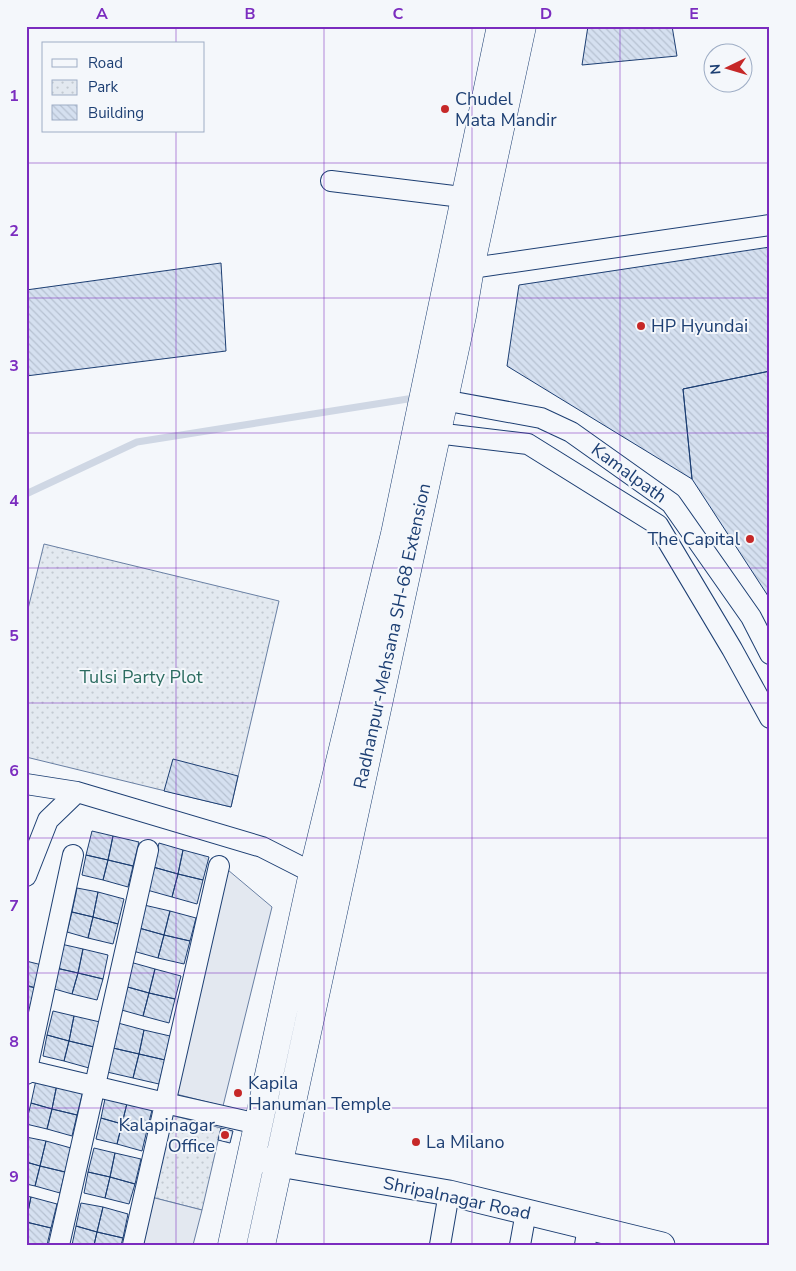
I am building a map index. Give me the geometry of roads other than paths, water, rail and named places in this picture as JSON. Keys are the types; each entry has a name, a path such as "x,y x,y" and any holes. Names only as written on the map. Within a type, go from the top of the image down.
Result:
{"highway":[{"path":"475,199 501,26"},
{"name":"Radhanpur-Mehsana SH-68 Extension","path":"261,1245 338,886 419,467 436,434 443,400 451,316 475,199 522,26"},
{"path":"232,1245 313,873 393,543 419,467 451,316"}],"street":[{"path":"331,181 475,199"},
{"path":"460,270 770,225"},
{"name":"Kamalpath","path":"443,400 541,418 571,432 671,503 751,617 770,654"},
{"path":"436,434 528,444 658,525 732,649 770,718"},
{"path":"26,784 77,792 262,847 338,886"},
{"path":"26,876 48,820 77,792"},
{"path":"59,1245 148,850"},
{"path":"73,855 26,1071 258,1124"},
{"path":"133,1245 219,866"},
{"name":"Shripalnagar Road","path":"251,1156 279,1164 449,1193 526,1212 586,1236 662,1245"},
{"path":"440,1245 449,1193"},
{"path":"520,1245 526,1212"}],"waterway":[{"path":"26,494 137,442 414,398"}],"place":[{"name":"Chudel Mata Mandir","path":"445,109"},
{"name":"HP Hyundai","path":"641,326"},
{"name":"The Capital","path":"750,539"},
{"name":"Kapila Hanuman Temple","path":"238,1093"},
{"name":"Kalapinagar Office","path":"225,1135"},
{"name":"La Milano","path":"416,1142"}],"park label":[{"name":"Tulsi Party Plot","path":"141,677"}]}
